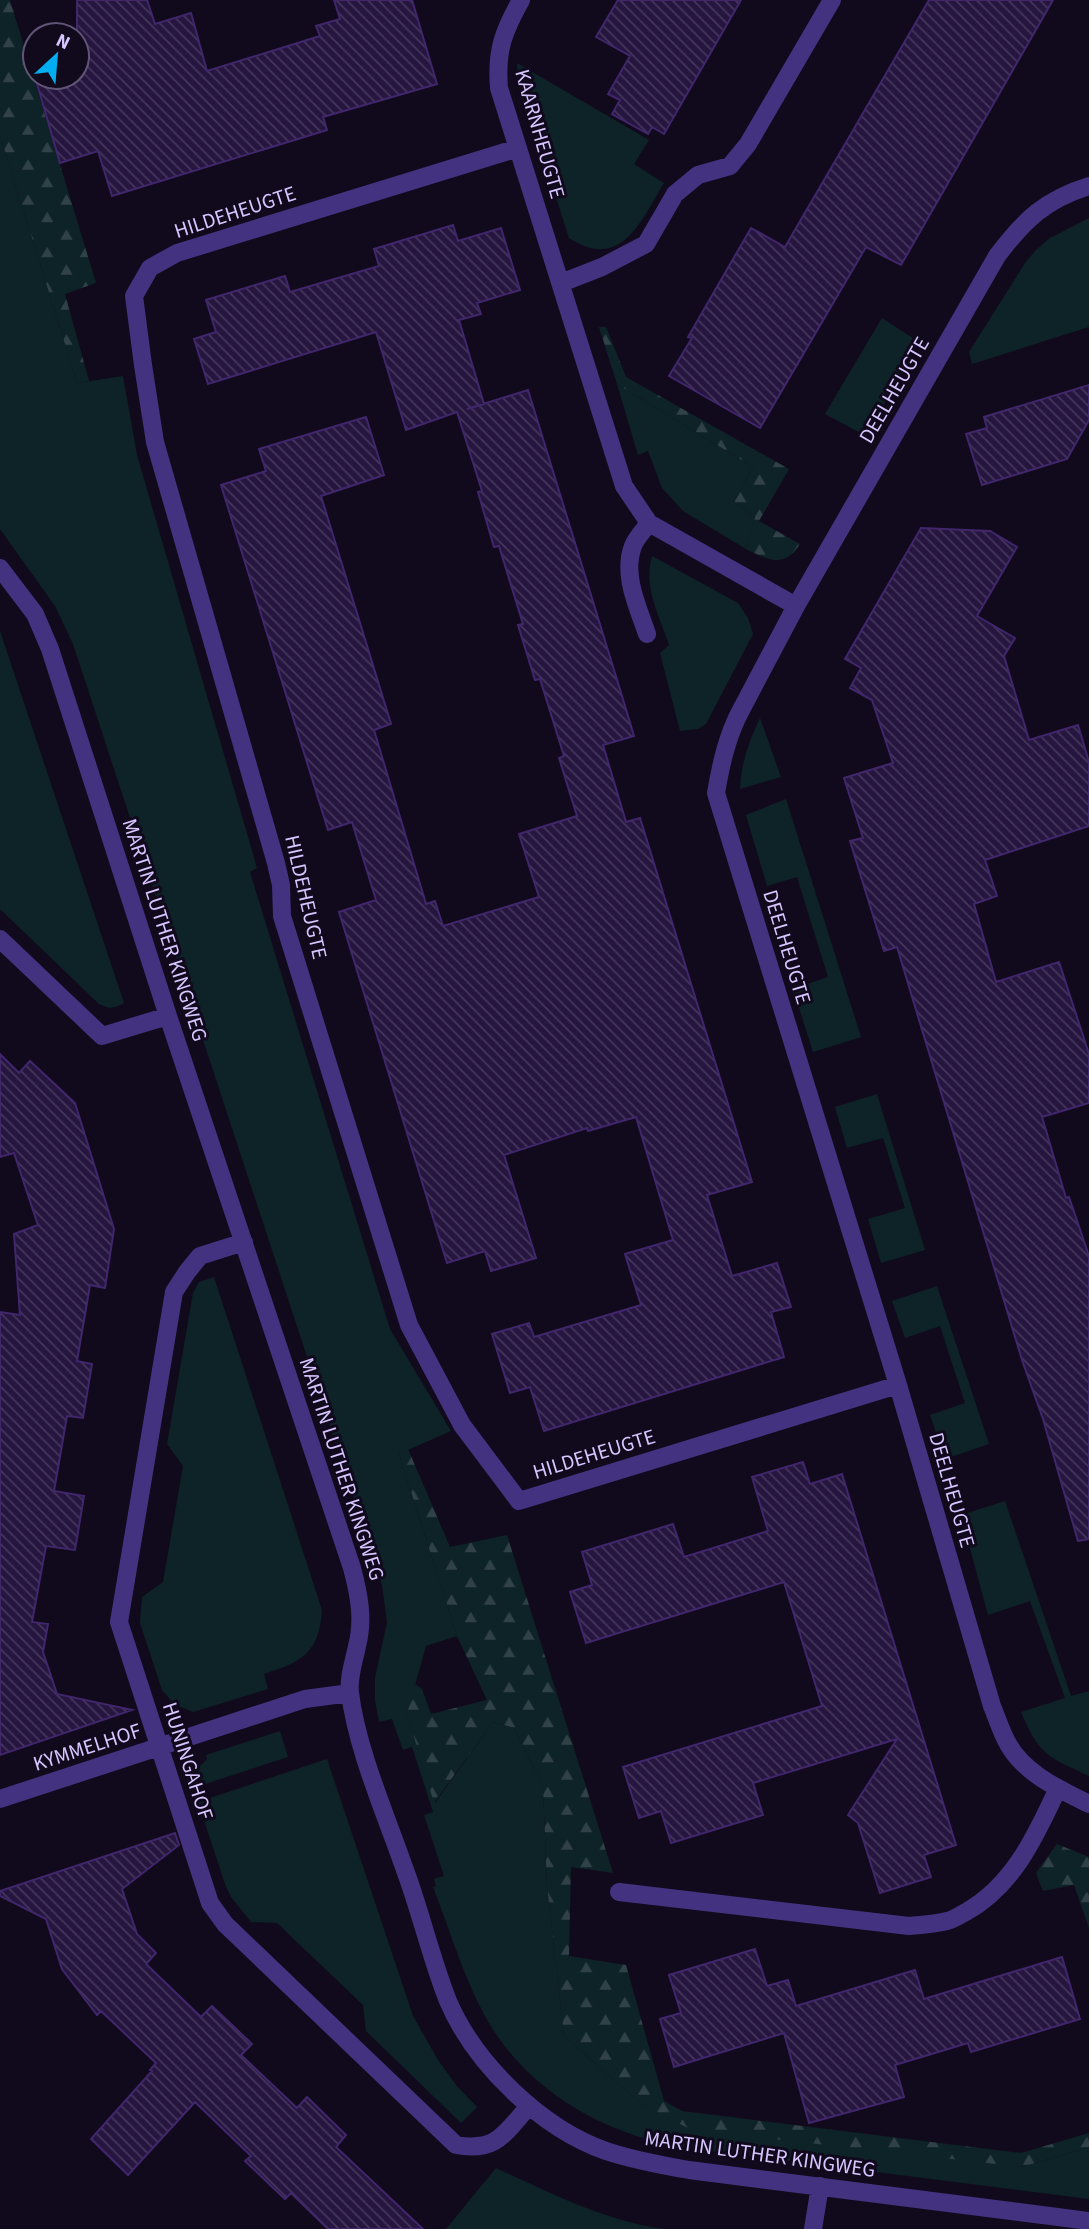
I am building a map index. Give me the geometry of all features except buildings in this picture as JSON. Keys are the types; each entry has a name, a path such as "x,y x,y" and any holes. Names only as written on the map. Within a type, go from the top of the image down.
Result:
{"street":[{"name":"KAARNHEUGTE","path":"521,0 502,38 498,56 499,88 624,486 649,523 796,606"},
{"path":"561,283 602,267 646,244 675,194 698,175 730,166 748,144 832,0"},
{"name":"HILDEHEUGTE","path":"518,148 177,253 150,268 134,296 155,442 276,863 281,885 282,916 409,1325 461,1425 519,1501 898,1385"},
{"name":"DEELHEUGTE","path":"1089,186 1069,192 1039,209 1017,229 997,256 796,606 732,726 716,793 898,1385 992,1706 1007,1743 1025,1766 1089,1804"},
{"path":"647,634 632,592 629,565 633,545 649,523"},
{"name":"MARTIN LUTHER KINGWEG","path":"0,568 35,614 50,649 359,1597 361,1626 349,1681 350,1693 368,1762 449,2002 471,2043 529,2106 558,2127 604,2150 644,2162 1089,2221"},
{"path":"0,939 102,1036 168,1016"},
{"name":"HUNINGAHOF","path":"244,1242 200,1256 174,1292 118,1622 210,1903 225,1923 456,2145 476,2149 492,2145 529,2106"},
{"name":"KYMMELHOF","path":"0,1799 305,1699 350,1693"},
{"path":"620,1892 909,1926 949,1921 974,1907 1013,1871 1033,1842 1058,1788"},
{"path":"813,2226 820,2186"}],"green space":[{"path":"0,0 10,0 21,36 21,91 38,91 96,283 65,294 89,381 77,383 0,135"},
{"path":"517,63 649,140 634,164 664,183 638,226 616,246 603,249 587,247 569,238 518,79"},
{"path":"0,135 77,383 123,376 137,455 257,868 250,872 390,1329 451,1431 399,1454 457,1636 426,1646 407,1714 435,1803 493,1722 514,1728 543,1787 547,1886 564,2036 644,2106 1022,2167 1089,2147 1089,2199 688,2148 627,2133 571,2106 522,2067 502,2043 477,2001 433,1887 436,1886 434,1879 444,1876 424,1815 433,1812 412,1747 403,1750 392,1719 379,1722 375,1678 387,1622 382,1585 73,644 55,606 0,529"},
{"path":"1089,218 1089,327 972,364 969,352 1025,263 1050,238"},
{"path":"882,318 919,342 866,436 825,414"},
{"path":"599,327 606,327 626,377 789,469 759,521 800,544 794,552 788,557 775,560 746,549 755,517 734,502 753,467 617,384"},
{"path":"617,384 753,467 734,502 755,517 746,549 683,511 662,488 648,451 638,455"},
{"path":"652,556 738,603 748,618 753,634 706,724 698,729 680,731 660,653 669,645 651,590 649,579"},
{"path":"0,631 124,1003 117,1006 99,1004 0,909"},
{"path":"760,718 781,777 740,789 746,752"},
{"path":"786,799 861,1037 813,1052 793,989 828,977 797,877 767,886 746,815"},
{"path":"877,1094 925,1250 881,1263 868,1219 905,1208 883,1138 847,1148 835,1107"},
{"path":"214,1277 322,1610 317,1637 312,1646 298,1660 264,1674 268,1689 193,1712 174,1704 162,1690 140,1623 142,1597 163,1582 183,1466 167,1444 193,1293 199,1282"},
{"path":"937,1286 989,1444 945,1459 930,1415 965,1403 940,1326 905,1338 892,1301"},
{"path":"408,1449 450,1547 507,1535 613,1873 571,1867 569,1956 626,1965 664,2101 682,2111 1021,2153 1089,2133 1089,2147 1022,2167 692,2130 644,2106 564,2036 547,1886 543,1787 514,1728 493,1722 434,1803 407,1714 415,1684 422,1689 431,1714 487,1700 457,1636 399,1454"},
{"path":"1005,1501 1071,1696 1089,1691 1089,1776 1046,1753 1034,1738 1021,1712 1065,1698 1030,1601 988,1615 961,1515"},
{"path":"280,1731 288,1757 193,1788 194,1772 207,1759 206,1755"},
{"path":"327,1759 413,2016 438,2060 477,2107 461,2123 366,2031 363,2005 277,1923 251,1922 231,1897 225,1884 198,1802"},
{"path":"1057,1844 1089,1857 1089,1928 1074,1885 1043,1891 1036,1873"},
{"path":"496,2168 599,2213 665,2229 446,2229"}]}
